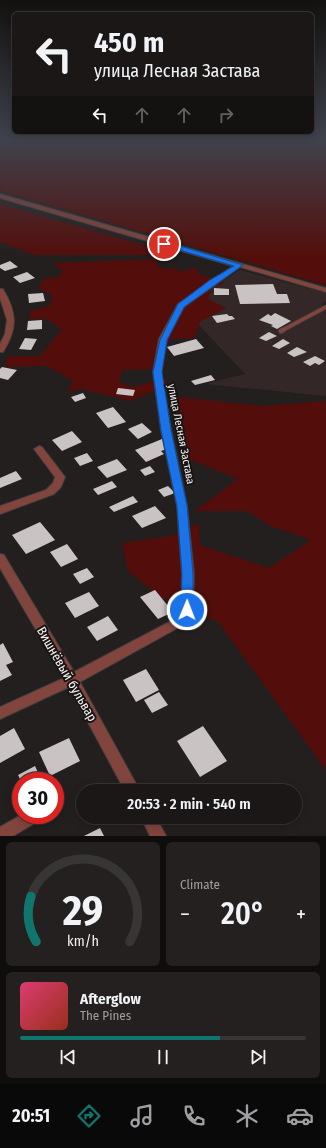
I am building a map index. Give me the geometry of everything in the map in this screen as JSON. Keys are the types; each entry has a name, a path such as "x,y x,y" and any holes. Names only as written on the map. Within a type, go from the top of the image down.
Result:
{"street":[{"path":"0,196 326,290"},
{"name":"улица Лесная Застава","path":"0,713 72,680 179,622 187,610 188,574 182,506 166,430 157,372 164,340 181,306 206,286 239,265"},
{"path":"0,291 12,320 10,331 0,350"},
{"path":"0,510 50,492 57,485 60,477 39,449"},
{"name":"Вишнёвый бульвар","path":"0,558 72,680 129,784"},
{"path":"0,835 19,824"},
{"path":"152,824 158,836"}],"lane":[{"path":"281,331 326,307"}],"shaded area":[{"path":"0,179 326,179 326,285 0,191"},
{"path":"0,204 157,249 161,255 34,255 0,242"},
{"path":"156,259 159,268 177,269 181,272 196,267 199,274 226,283 213,287 208,299 226,308 200,322 195,338 172,339 164,346 165,369 122,370 119,382 132,387 164,379 169,385 130,401 81,389 68,392 73,381 47,366 5,367 8,356 40,356 62,329 47,319 29,319 30,311 50,306 52,294 39,289 43,279 60,277 62,270 52,263"},
{"path":"240,270 326,293 326,301 322,304 326,307 326,396 205,384 245,374 185,310 202,294"},
{"path":"170,396 261,406 326,401 326,770 218,622 159,596 128,571 122,543 172,536 199,523 200,545 269,568 311,540 270,526 247,511 194,511 238,479 191,460 176,435"}],"building":[{"path":"10,261 18,267 5,271 0,268 0,265"},
{"path":"27,272 35,278 20,283 13,277"},
{"path":"273,284 277,294 287,294 290,303 240,304 235,285"},
{"path":"214,288 229,289 229,295 214,295"},
{"path":"43,293 45,301 29,303 28,294"},
{"path":"275,313 291,321 277,329 271,326 273,325 259,320 268,314 271,316"},
{"path":"227,314 235,319 217,323 212,316"},
{"path":"42,320 42,329 27,330 28,321"},
{"path":"269,332 277,336 266,341 259,338"},
{"path":"25,338 37,339 31,350 19,349"},
{"path":"196,339 204,348 174,356 167,347"},
{"path":"283,339 290,343 279,349 272,346"},
{"path":"297,347 307,352 294,357 287,353"},
{"path":"315,356 325,361 319,365 315,363 310,366 303,362"},
{"path":"2,367 17,370 8,380 0,378 0,369"},
{"path":"211,375 215,380 195,385 191,381"},
{"path":"118,388 135,390 133,396 116,394"},
{"path":"83,393 86,398 75,402 71,397"},
{"path":"113,407 126,422 108,428 96,413"},
{"path":"142,423 152,432 138,439 128,429"},
{"path":"72,431 82,442 62,451 52,440"},
{"path":"162,439 169,445 167,449 161,451 164,454 146,462 135,450"},
{"path":"87,453 93,461 80,466 74,458"},
{"path":"117,459 127,470 107,478 97,467"},
{"path":"150,466 155,472 145,476 140,470"},
{"path":"16,471 22,479 0,488 0,478"},
{"path":"112,481 117,487 98,495 93,489"},
{"path":"168,486 175,493 164,497 158,490"},
{"path":"133,496 138,502 114,512 109,507"},
{"path":"155,506 166,518 142,528 132,516"},
{"path":"40,522 55,540 26,554 12,535"},
{"path":"67,544 78,559 61,567 50,552"},
{"path":"87,568 94,577 80,584 73,574"},
{"path":"155,590 173,612 158,619 140,597"},
{"path":"89,592 99,606 75,618 65,603"},
{"path":"108,616 118,630 97,641 87,627"},
{"path":"3,643 13,662 6,665 12,675 0,681 0,645"},
{"path":"146,669 159,690 136,702 123,680"},
{"path":"159,692 168,705 152,713 144,700"},
{"path":"203,726 227,761 200,777 177,741"},
{"path":"14,728 25,749 0,763 0,736"},
{"path":"69,738 80,761 58,772 48,772 39,752"},
{"path":"35,766 38,772 24,772"},
{"path":"100,828 104,836 84,836"}],"route":[{"path":"164,244 239,265 200,290 181,306 164,340 157,372 166,430 182,506 188,574 187,610"}]}
